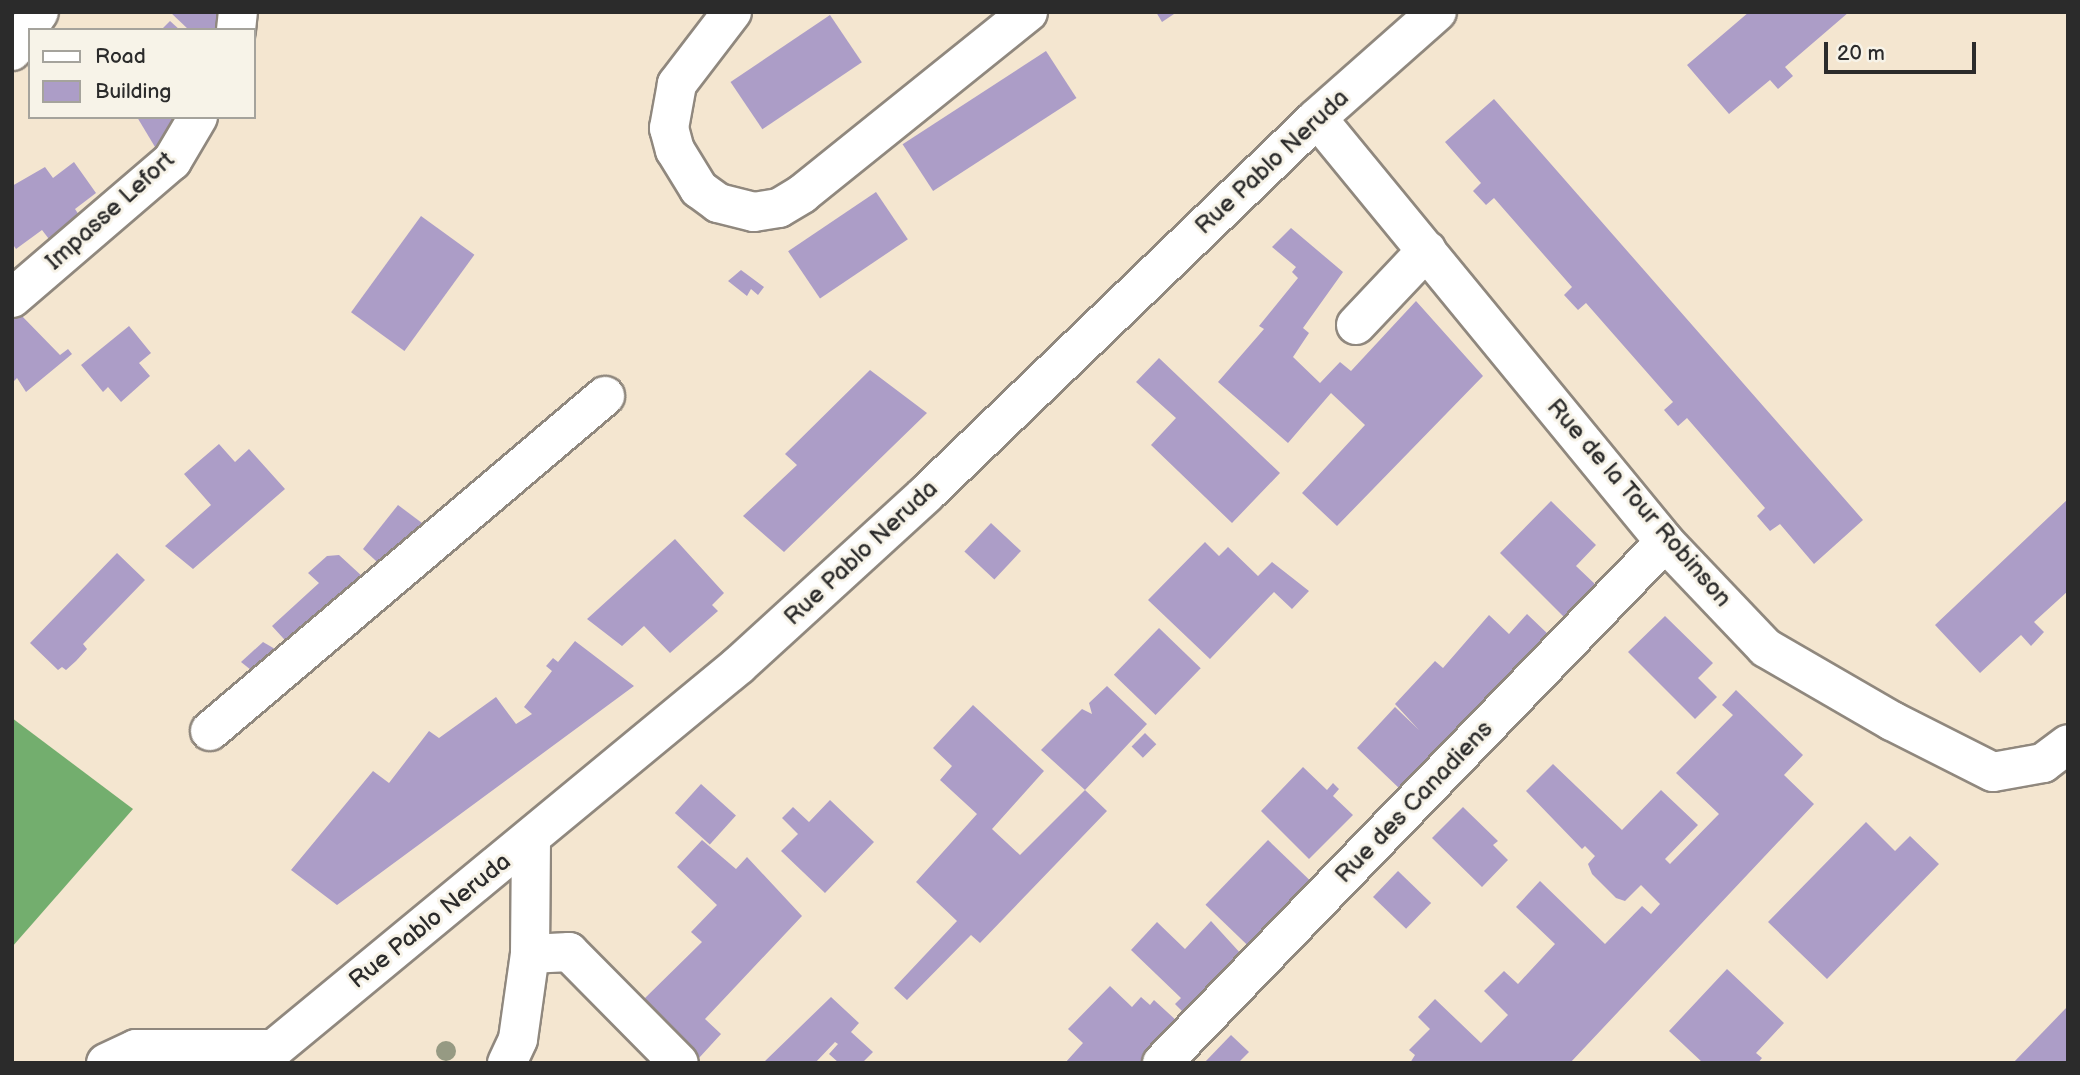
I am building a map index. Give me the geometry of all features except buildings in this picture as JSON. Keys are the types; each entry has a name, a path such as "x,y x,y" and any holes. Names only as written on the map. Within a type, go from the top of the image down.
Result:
{"street":[{"path":"12,51 39,12"},
{"path":"733,12 677,84 669,128 675,150 699,189 718,203 754,212 779,208 802,194 1028,12"},
{"name":"Rue Pablo Neruda","path":"266,1056 739,665 926,494 1317,118 1437,12"},
{"name":"Rue de la Tour Robinson","path":"1317,118 1665,542 1766,648 1892,721 1993,772 2055,754"},
{"name":"Impasse Lefort","path":"12,298 172,161 197,119"},
{"path":"1356,325 1427,250"},
{"path":"210,731 605,396"},
{"name":"Rue des Canadiens","path":"1162,1063 1665,542"},
{"path":"507,1063 519,1039 530,954 531,839"},
{"path":"530,954 569,953 679,1063"},
{"path":"106,1063 136,1049 266,1056"}],"green space":[{"path":"12,718 133,809 12,947"}]}
